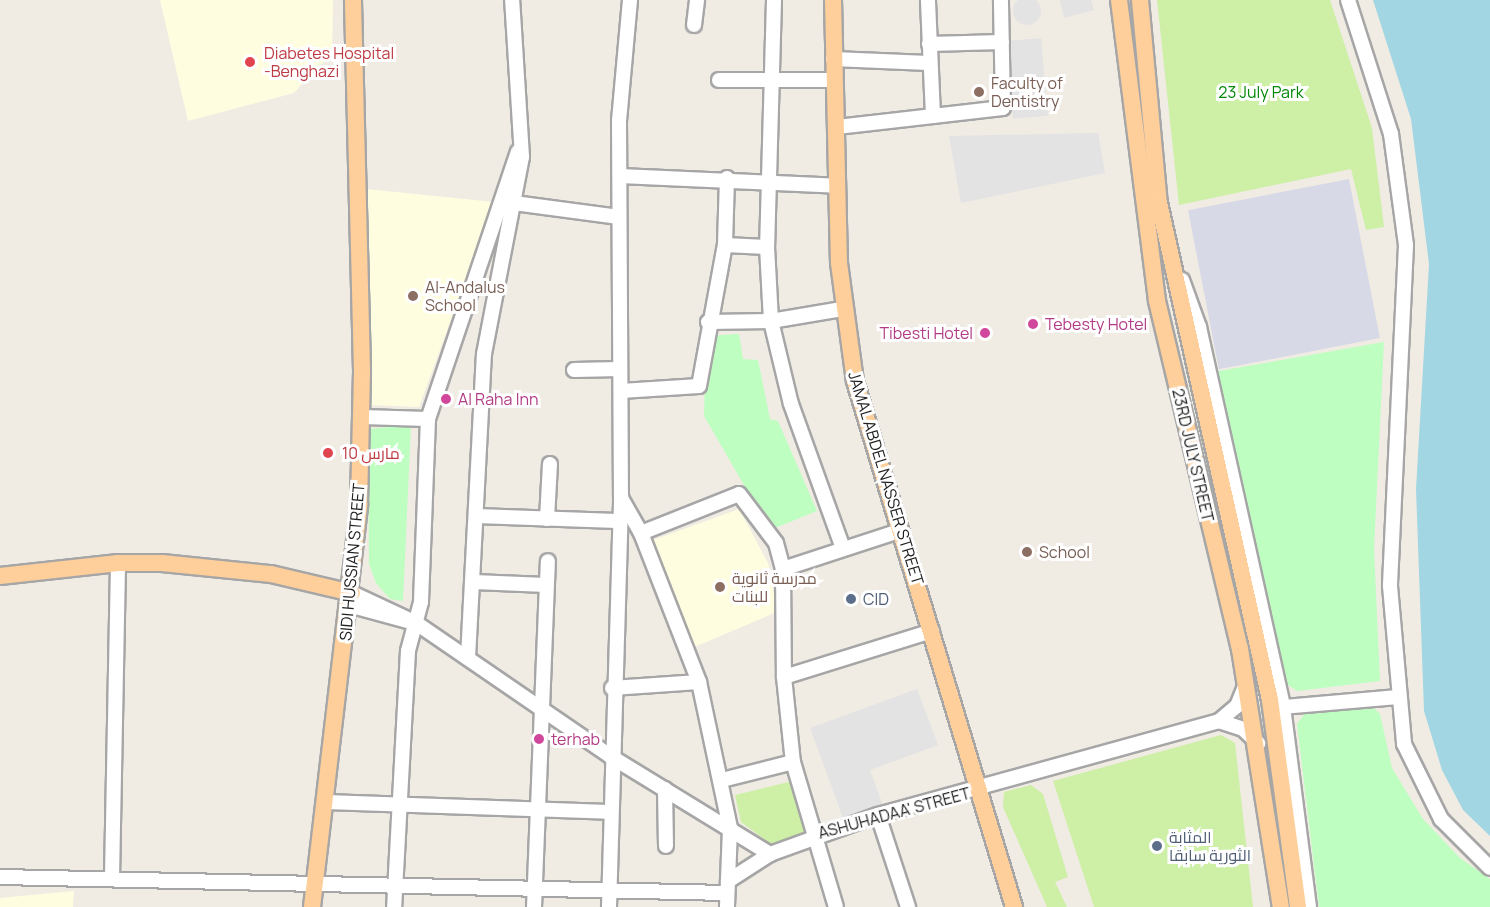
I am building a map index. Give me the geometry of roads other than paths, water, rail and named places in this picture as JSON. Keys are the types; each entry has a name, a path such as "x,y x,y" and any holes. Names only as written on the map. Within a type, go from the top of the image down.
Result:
{"main road":[{"name":"SIDI HUSSIAN STREET","path":"312,907 351,599 362,417 353,0"},
{"name":"JAMAL ABDEL NASSER STREET","path":"833,0 842,309 855,381 1014,907"},
{"name":"23RD JULY STREET","path":"1119,0 1141,206 1157,301 1247,682 1281,907"},
{"name":"23RD JULY STREET","path":"1140,0 1159,203 1169,259 1255,605 1278,751 1298,907"},
{"path":"1141,206 1159,203"},
{"path":"0,576 118,562 242,570 333,592 351,599"}],"street":[{"path":"468,658 474,582 484,354 514,202 522,138 512,0"},
{"path":"609,907 610,756 617,522 621,498 619,217 630,0"},
{"path":"694,25 697,0"},
{"path":"774,0 770,81 772,179 767,247 771,321 790,404 842,546"},
{"path":"928,0 933,116"},
{"path":"837,127 1002,110 1000,0"},
{"path":"1348,0 1391,134 1406,246 1390,586 1397,697 1404,744 1426,797 1458,841 1490,868"},
{"path":"929,44 1002,42"},
{"path":"833,59 930,63"},
{"path":"719,80 834,80"},
{"path":"394,907 408,651 416,623 428,419 522,138"},
{"path":"620,176 772,179 837,186"},
{"path":"621,391 697,388 708,322 725,245 727,178"},
{"path":"514,202 619,217"},
{"path":"725,245 767,247"},
{"path":"708,322 771,321 842,309"},
{"path":"574,370 620,369"},
{"path":"362,417 428,419"},
{"path":"547,519 550,464"},
{"path":"640,533 739,494 776,543 783,569 784,678 793,762 812,835 836,907"},
{"path":"0,877 112,877 727,894 730,828 722,780 699,682 640,533 621,498"},
{"path":"476,516 617,522"},
{"path":"783,569 842,546 899,531"},
{"path":"534,907 536,813 543,707 548,561"},
{"path":"112,877 118,562"},
{"path":"474,582 546,585"},
{"path":"351,599 416,623 543,707 610,756 770,854"},
{"path":"1255,605 1283,707 1309,907"},
{"path":"784,678 932,631"},
{"path":"612,688 699,682"},
{"name":"ASHUHADAA' STREET","path":"727,894 770,854 812,835 878,815 980,791 1219,721 1237,706 1247,682"},
{"path":"1283,707 1397,697"},
{"path":"1219,721 1243,729 1258,743"},
{"path":"722,780 793,762"},
{"path":"665,789 666,846"},
{"path":"327,802 536,813 609,812"},
{"path":"878,815 908,907"}],"water":[{"path":"1373,0 1490,0 1490,836 1463,810 1442,770 1424,711 1416,489 1429,264 1411,119"}],"place":[{"name":"Diabetes Hospital -Benghazi","path":"250,62"},
{"name":"Faculty of Dentistry","path":"979,92"},
{"name":"Al-Andalus School","path":"413,296"},
{"name":"Tebesty Hotel","path":"1033,324"},
{"name":"Tibesti Hotel","path":"985,333"},
{"name":"Al Raha Inn","path":"446,399"},
{"name":"10 مارس","path":"328,453"},
{"name":"School","path":"1027,552"},
{"name":"مدرسة ثانوية للبنات","path":"720,587"},
{"name":"CID","path":"851,599"},
{"name":"terhab","path":"539,739"},
{"name":"المثابة الثورية سابقا","path":"1157,846"}],"park label":[{"name":"23 July Park","path":"1261,92"}]}
